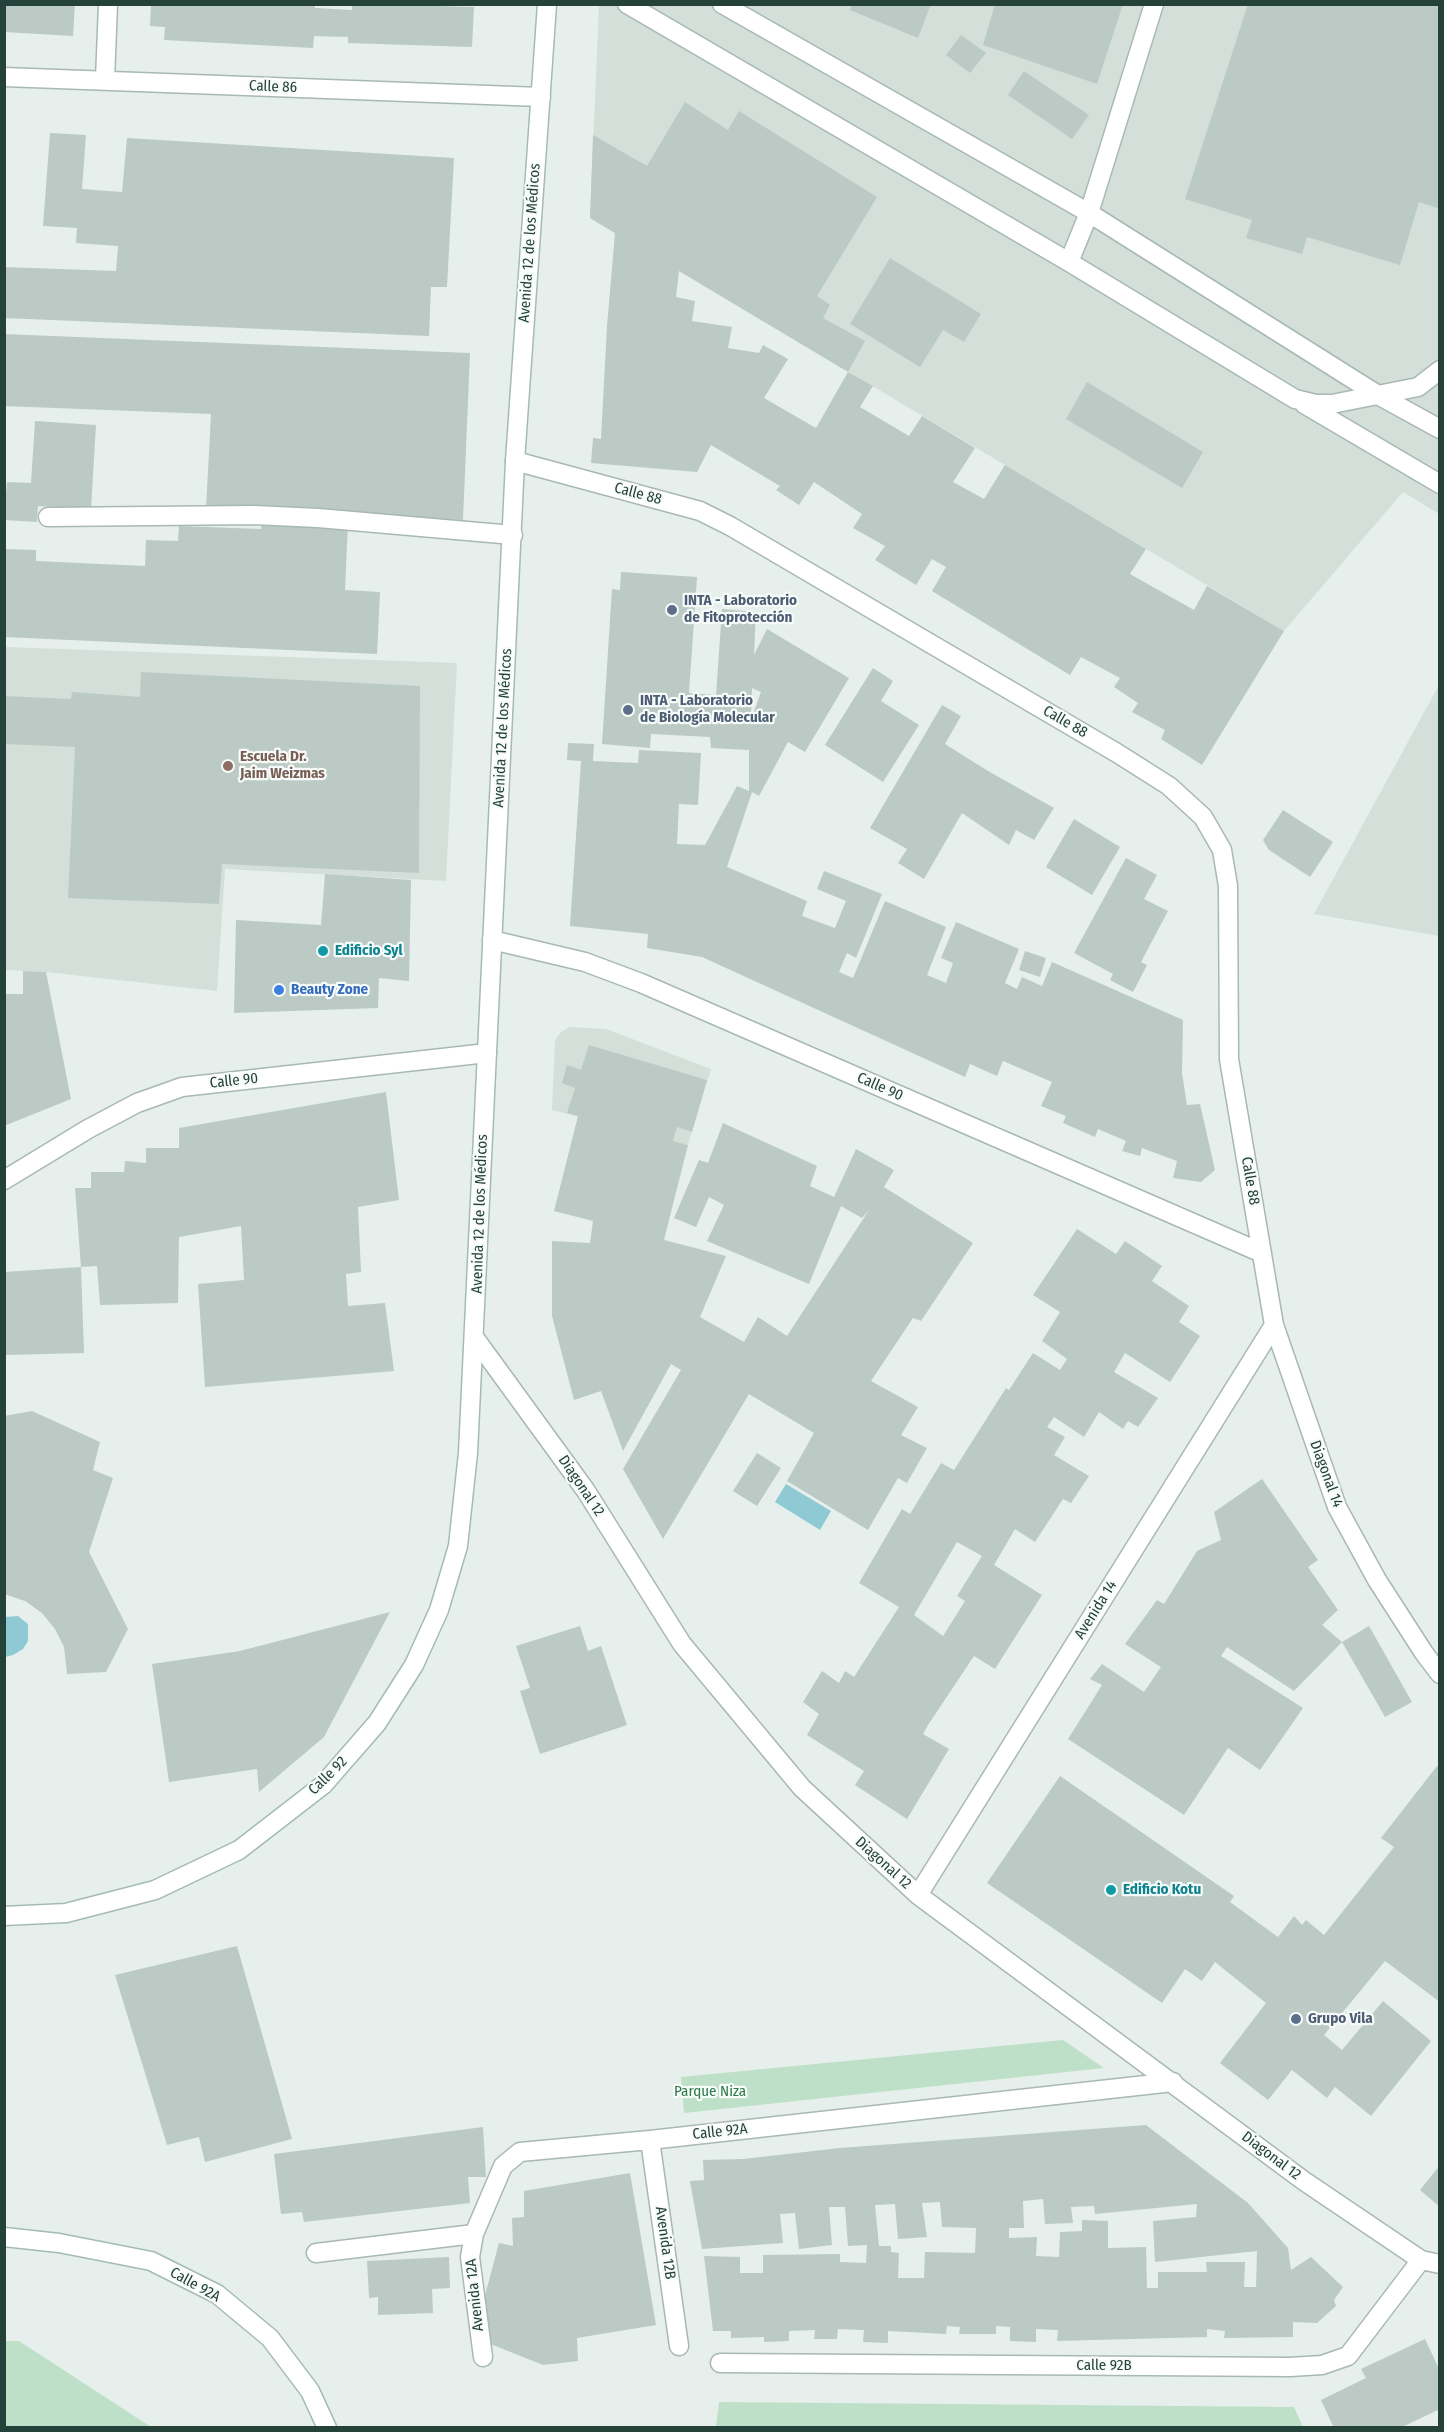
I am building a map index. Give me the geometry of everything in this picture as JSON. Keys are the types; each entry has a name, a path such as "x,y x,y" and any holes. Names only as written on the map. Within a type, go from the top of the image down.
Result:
{"street":[{"path":"105,80 108,4"},
{"name":"Avenida 12 de los Médicos","path":"468,1452 515,461 547,4"},
{"path":"627,4 1069,262 1440,484"},
{"path":"722,4 1089,213 1378,395 1440,429"},
{"path":"1069,262 1089,213 1154,4"},
{"name":"Calle 86","path":"4,77 541,97"},
{"path":"1295,399 1316,405 1378,395 1418,387 1440,370"},
{"name":"Calle 88","path":"515,461 700,511 730,526 1117,753 1169,786 1203,817 1222,849 1228,886 1229,1059 1262,1253"},
{"path":"48,517 254,515 308,517 513,535"},
{"name":"Calle 90","path":"492,940 585,962 641,983 1262,1253"},
{"name":"Calle 90","path":"4,1180 88,1129 137,1103 182,1087 487,1053"},
{"name":"Diagonal 14","path":"1262,1253 1274,1325 1337,1507 1377,1581 1440,1674"},
{"name":"Avenida 14","path":"918,1895 1274,1325"},
{"name":"Diagonal 12","path":"474,1337 586,1491 682,1644 802,1788 918,1895 1304,2181 1421,2260"},
{"name":"Calle 92","path":"4,1916 66,1913 155,1890 239,1850 323,1785 377,1724 414,1665 439,1610 459,1546 468,1452"},
{"name":"Calle 92A","path":"474,2234 503,2166 520,2152 650,2140 1173,2082"},
{"name":"Avenida 12B","path":"650,2140 679,2346"},
{"path":"316,2253 474,2234"},
{"name":"Avenida 12A","path":"474,2234 470,2257 483,2357"},
{"name":"Calle 92A","path":"4,2237 59,2243 151,2261 218,2294 270,2338 310,2391 327,2427"},
{"path":"1421,2260 1440,2264"},
{"name":"Calle 92B","path":"720,2363 1278,2367 1322,2364 1348,2356 1421,2260"}],"shaded area":[{"path":"599,5 1439,5 1439,514 1403,492 1284,631 590,218"},
{"name":"Escuela Dr. Jaim Weizmas","path":"5,647 457,663 446,881 225,869 217,991 46,972 5,970"},
{"path":"1439,685 1439,936 1314,914"},
{"path":"570,1027 606,1029 711,1069 688,1145 552,1110 555,1040 561,1032"}],"green space":[{"name":"Parque Niza","path":"1063,2040 1104,2068 684,2113 681,2077"},
{"path":"5,2341 19,2341 151,2427 5,2427"},
{"path":"719,2402 1294,2407 1303,2427 716,2427"}],"water":[{"path":"786,1484 831,1511 820,1530 775,1502"},
{"path":"18,1616 28,1624 28,1641 23,1649 5,1657 5,1617"}],"building":[{"path":"4,4 75,4 73,36 4,32"},
{"path":"352,4 474,7 472,47 348,43 348,37 314,36 313,48 164,40 165,27 150,26 151,5 315,5 315,8 352,10"},
{"path":"852,4 931,4 918,38 850,10"},
{"path":"995,4 1123,4 1097,84 983,45"},
{"path":"1248,4 1440,4 1440,209 1419,202 1400,265 1307,237 1302,254 1246,238 1252,220 1185,199"},
{"path":"961,35 986,53 970,73 946,55"},
{"path":"1024,71 1089,115 1072,139 1008,95"},
{"path":"685,102 728,130 739,111 877,197 817,296 830,305 823,318 865,341 848,372 873,386 860,407 909,436 922,416 975,448 953,482 984,499 1005,465 1146,549 1130,574 1194,610 1207,586 1284,631 1202,765 1161,739 1165,730 1132,712 1138,703 1114,687 1120,678 1081,657 1070,675 932,591 946,567 932,559 916,585 875,560 885,546 853,528 862,514 814,482 799,505 776,490 780,486 711,445 697,472 591,463 593,438 601,439 615,233 590,218 593,135 647,166","holes":["679,271 848,372 816,428 764,398 788,359 763,345 759,353 728,348 732,327 692,321 695,301 676,297"]},
{"path":"50,133 86,135 82,189 122,192 127,138 454,158 447,287 431,287 429,336 4,318 4,267 116,271 118,246 76,243 77,228 43,226"},
{"path":"890,258 981,314 964,342 943,330 920,367 850,324"},
{"path":"4,334 470,353 463,520 206,509 211,414 4,406"},
{"path":"1087,382 1203,452 1182,488 1066,419"},
{"path":"35,421 96,425 91,509 38,506 37,522 4,520 7,482 31,483"},
{"path":"262,519 348,523 345,590 380,592 377,654 4,637 4,549 36,550 36,561 145,566 146,540 178,541 179,526 261,529"},
{"path":"621,572 697,577 689,693 716,695 722,609 756,612 754,655 767,629 849,678 805,752 788,742 759,796 752,792 727,867 807,901 802,916 835,928 846,901 817,889 824,871 882,894 856,958 847,953 839,972 853,978 885,901 946,927 927,975 946,983 953,963 941,958 956,922 1019,949 1005,983 1017,989 1022,977 1042,986 1052,962 1183,1020 1182,1073 1187,1105 1200,1104 1215,1170 1201,1182 1173,1178 1177,1161 1142,1148 1140,1156 1122,1151 1126,1141 1098,1129 1095,1137 1063,1123 1066,1116 1041,1106 1052,1082 1003,1061 997,1076 970,1064 965,1077 702,957 647,948 648,934 570,926 581,761 567,760 568,743 594,744 593,761 638,763 639,750 701,753 698,805 679,804 677,844 705,845 737,786 749,791 749,750 711,748 710,737 651,734 650,748 602,744 612,589 620,590","holes":["752,688 761,692 751,720"]},
{"path":"873,668 893,681 881,701 919,725 883,782 825,745"},
{"name":"Escuela Dr. Jaim Weizmas","path":"141,672 420,686 419,873 222,864 219,904 68,898 75,747 4,744 4,696 71,699 72,692 140,697"},
{"path":"942,705 961,716 945,744 1054,808 1034,840 1016,830 1009,845 962,813 924,879 898,863 907,849 870,828"},
{"path":"1283,810 1333,842 1310,877 1269,850 1263,840"},
{"path":"1074,819 1120,847 1092,895 1046,867"},
{"path":"1126,858 1157,875 1144,899 1168,911 1141,962 1147,965 1133,992 1110,980 1113,974 1074,953"},
{"name":"Edificio Syl","path":"325,874 411,880 409,981 379,978 378,1008 234,1013 236,920 321,925"},
{"path":"1025,951 1046,958 1040,977 1019,970"},
{"path":"23,971 46,972 71,1099 4,1126 4,994 23,994"},
{"path":"589,1045 707,1080 692,1132 677,1127 673,1141 688,1145 664,1240 726,1256 700,1317 744,1342 758,1317 787,1336 869,1210 862,1218 841,1206 809,1284 707,1241 724,1205 709,1197 696,1227 674,1218 699,1160 708,1163 723,1123 817,1166 810,1186 834,1197 856,1149 894,1170 884,1187 973,1243 921,1321 913,1318 871,1381 918,1407 901,1435 927,1448 907,1483 898,1478 868,1530 787,1481 814,1433 749,1394 663,1539 623,1469 681,1370 671,1364 623,1451 601,1391 574,1400 552,1316 552,1241 590,1243 593,1221 554,1211 578,1116 567,1113 575,1088 562,1083 567,1065 581,1070"},
{"path":"386,1092 399,1200 358,1207 361,1272 346,1274 348,1306 385,1303 394,1371 205,1387 198,1284 244,1280 241,1226 179,1237 178,1303 100,1305 97,1266 81,1267 75,1188 91,1188 91,1172 124,1172 125,1161 146,1163 146,1148 179,1148 179,1128"},
{"path":"1077,1229 1116,1254 1125,1241 1162,1266 1152,1281 1189,1306 1179,1322 1200,1336 1170,1382 1125,1353 1114,1372 1158,1398 1138,1427 1128,1421 1123,1429 1099,1412 1084,1437 1054,1417 1047,1427 1065,1437 1054,1455 1089,1476 1071,1503 1063,1499 1035,1542 1015,1529 994,1565 1042,1595 995,1669 974,1656 928,1725 923,1734 949,1749 907,1819 855,1785 864,1771 807,1735 819,1714 803,1702 822,1671 839,1683 845,1671 854,1677 899,1607 859,1583 902,1509 910,1514 941,1463 954,1470 1006,1388 1009,1390 1033,1353 1060,1370 1067,1359 1042,1341 1060,1312 1033,1295","holes":["957,1542 982,1556 957,1596 965,1601 943,1636 914,1615"]},
{"path":"81,1267 84,1353 5,1355 4,1272"},
{"path":"32,1411 100,1442 93,1470 113,1478 89,1552 128,1629 106,1672 67,1674 64,1647 55,1629 42,1613 25,1601 4,1594 4,1416"},
{"path":"757,1453 781,1468 757,1506 733,1491"},
{"path":"1262,1479 1318,1560 1308,1567 1338,1610 1322,1625 1342,1642 1294,1691 1227,1647 1221,1656 1303,1708 1260,1770 1228,1748 1184,1815 1068,1739 1102,1685 1090,1679 1102,1664 1144,1692 1161,1667 1125,1644 1157,1600 1164,1604 1197,1551 1221,1540 1214,1512"},
{"path":"390,1612 324,1737 259,1792 257,1769 169,1782 152,1664 240,1651"},
{"path":"580,1626 588,1651 601,1646 627,1725 540,1754 520,1691 530,1688 516,1646"},
{"path":"1369,1626 1412,1702 1385,1717 1342,1642"},
{"path":"1437,1766 1440,1768 1440,2002 1385,1961 1324,2035 1342,2050 1383,2001 1431,2041 1371,2116 1335,2087 1327,2098 1292,2070 1268,2100 1220,2063 1266,2003 1215,1962 1202,1981 1185,1969 1162,2003 987,1883 1060,1776 1234,1896 1230,1902 1278,1937 1294,1916 1302,1925 1306,1920 1324,1935 1394,1847 1381,1838"},
{"path":"237,1946 292,2139 205,2162 199,2137 167,2145 115,1975"},
{"path":"1146,2125 1248,2203 1288,2248 1291,2270 1311,2257 1343,2287 1334,2300 1336,2306 1317,2323 1293,2322 1293,2337 1224,2338 1225,2331 1207,2329 1207,2337 1057,2341 1058,2330 1036,2329 1036,2342 1010,2341 1010,2327 996,2326 996,2334 959,2334 960,2327 947,2326 946,2334 888,2331 888,2343 863,2342 864,2330 838,2329 837,2339 814,2339 815,2330 789,2331 789,2341 764,2342 764,2337 731,2338 731,2331 713,2331 704,2256 740,2257 740,2273 763,2273 763,2255 840,2254 840,2262 866,2263 867,2245 848,2246 845,2207 829,2207 832,2245 799,2249 795,2213 780,2214 783,2243 702,2249 690,2181 704,2180 703,2160 743,2159 840,2148","holes":["1043,2199 1045,2224 1073,2223 1071,2207 1094,2206 1095,2214 1197,2204 1196,2217 1153,2221 1155,2262 1257,2251 1256,2287 1244,2287 1245,2262 1206,2262 1207,2272 1158,2272 1158,2288 1147,2288 1146,2247 1108,2248 1108,2221 1082,2220 1082,2231 1060,2232 1059,2257 1036,2256 1037,2237 1009,2238 1009,2228 1024,2228 1023,2201","940,2202 942,2227 976,2228 975,2253 925,2252 924,2278 898,2278 899,2253 891,2252 891,2246 879,2246 875,2205 895,2204 898,2239 927,2237 922,2203"]},
{"path":"483,2127 486,2177 468,2177 470,2203 304,2222 302,2212 281,2214 274,2154"},
{"path":"1440,2165 1440,2207 1420,2190"},
{"path":"630,2173 656,2325 577,2338 578,2361 543,2365 488,2343 484,2299 499,2243 513,2246 512,2218 524,2217 524,2191"},
{"path":"449,2257 450,2288 432,2289 433,2313 378,2315 378,2297 369,2298 367,2261"},
{"path":"1425,2339 1440,2371 1440,2409 1400,2428 1334,2428 1321,2400 1366,2378 1361,2369"}],"place":[{"name":"INTA - Laboratorio de Fitoprotección","path":"672,610"},
{"name":"INTA - Laboratorio de Biología Molecular","path":"628,710"},
{"name":"Escuela Dr. Jaim Weizmas","path":"228,766"},
{"name":"Edificio Syl","path":"323,951"},
{"name":"Beauty Zone","path":"279,990"},
{"name":"Edificio Kotu","path":"1111,1890"},
{"name":"Grupo Vila","path":"1296,2019"}]}
